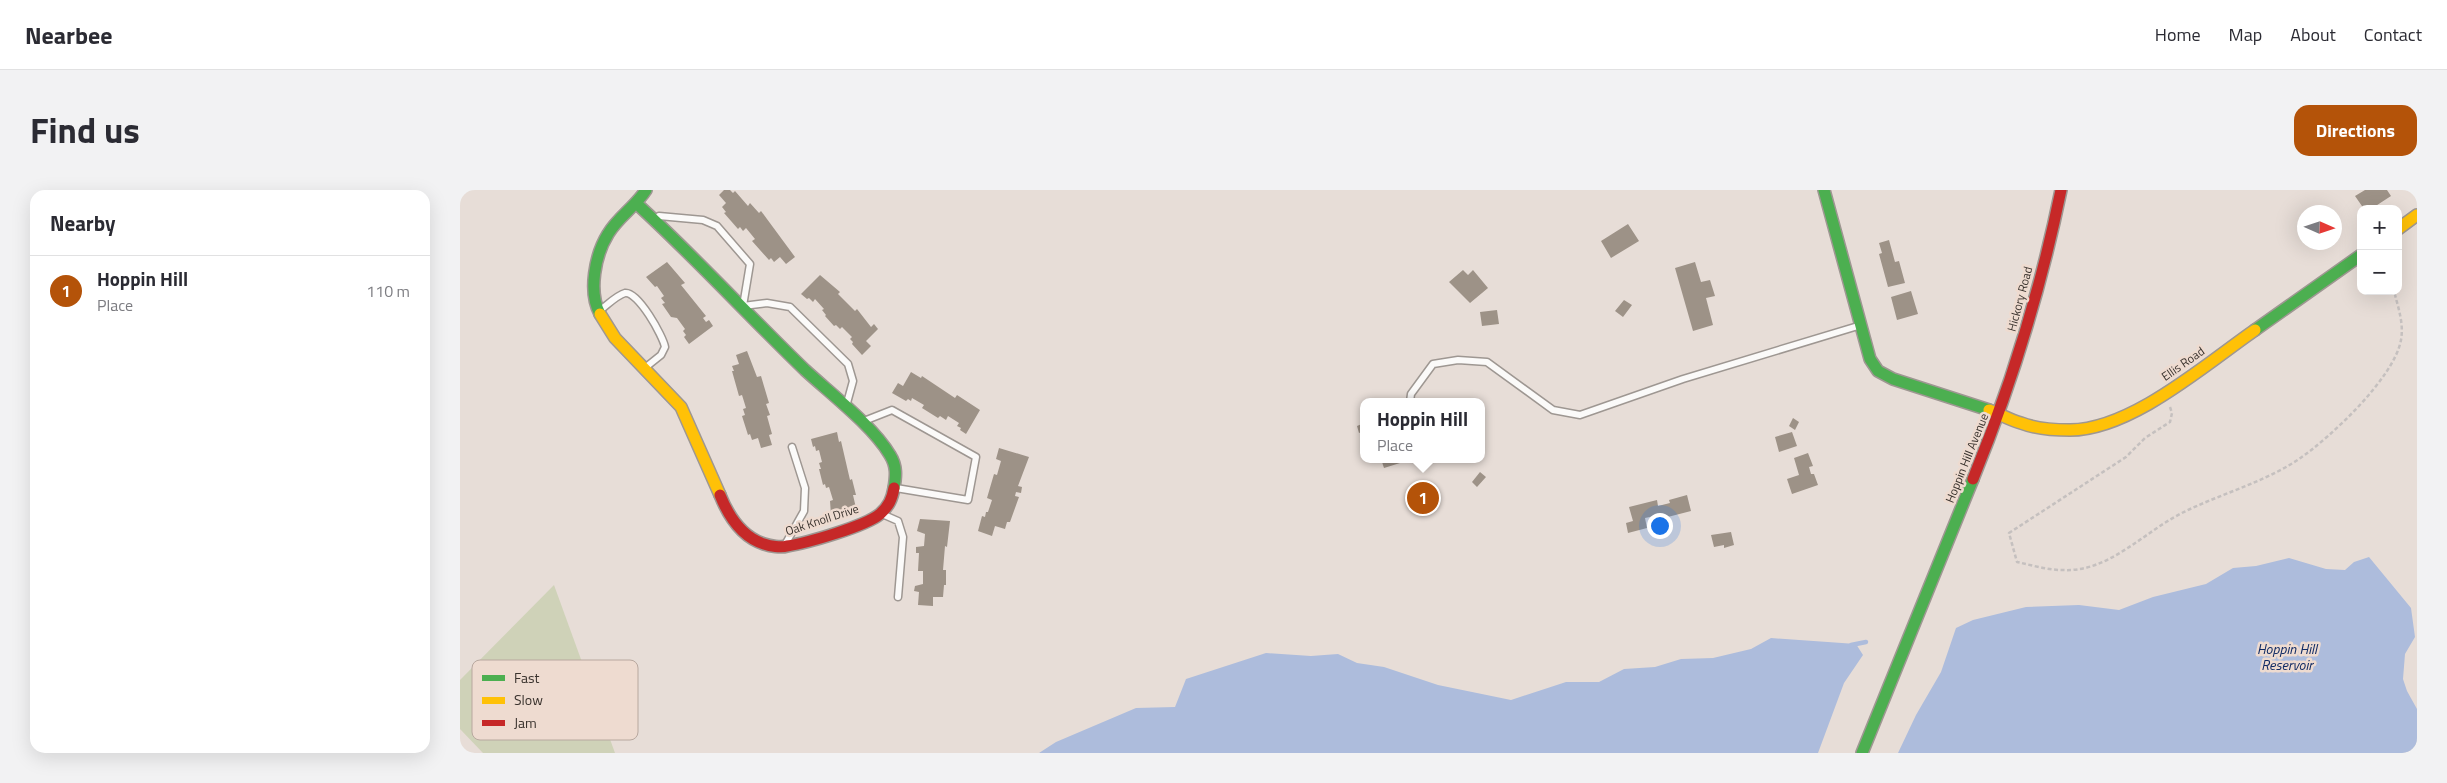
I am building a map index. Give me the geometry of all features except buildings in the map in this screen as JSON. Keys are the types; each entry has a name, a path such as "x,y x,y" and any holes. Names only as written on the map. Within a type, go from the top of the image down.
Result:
{"street":[{"name":"Oak Knoll Drive","path":"646,190 638,204 618,221 607,235 601,249 594,278 594,296 598,312 615,338 643,369 672,395 681,407 696,438 720,498 737,526 748,536 764,544 785,547 856,526 881,513 892,501 896,488"},
{"name":"Hoppin Hill Avenue","path":"1824,190 1870,359 1878,371 1884,375 2000,414 1862,753"},
{"name":"Hickory Road","path":"2000,414 2051,239 2061,190"},
{"path":"638,204 846,407 891,456 897,473 896,488"},
{"path":"2402,225 2417,215"},
{"name":"Ellis Road","path":"2000,414 2022,424 2058,429 2091,428 2125,416 2165,393 2357,258"}],"lane":[{"path":"650,215 703,220 717,226 750,264 743,306 768,303 790,307 848,364 853,381 846,407"},
{"path":"598,312 624,294 630,294 638,300 663,337 665,347 661,355 643,369"},
{"path":"1410,398 1411,394 1433,364 1458,360 1487,362 1553,410 1580,414 1683,379 1861,325"},
{"path":"860,422 892,410 976,457 968,500 896,488"},
{"path":"785,547 804,511 805,488 792,447"},
{"path":"881,513 898,521 903,537 898,597"}],"path":[{"path":"2165,393 2172,413 2170,422 2146,438 2126,457 2008,533 2017,562 2062,570 2087,567 2122,553 2175,516 2212,498 2245,487 2299,459 2374,391 2392,365 2401,338 2400,317 2395,295"}],"green space":[{"path":"554,585 581,660 480,660"},
{"path":"472,668 472,740 610,740 615,753 483,753 460,729 460,680"}],"water":[{"name":"Hoppin Hill Reservoir","path":"2369,557 2411,608 2415,637 2405,654 2403,679 2417,709 2417,753 1898,753 1916,715 1941,672 1956,628 1973,620 2026,607 2079,605 2119,610 2153,597 2206,584 2233,568 2256,566 2289,558 2326,569 2345,570 2354,562"},
{"path":"1771,638 1856,644 1863,655 1844,683 1818,753 1039,753 1056,742 1136,708 1175,707 1186,679 1266,653 1311,656 1338,654 1357,663 1384,667 1438,685 1511,700 1566,682 1599,682 1624,669 1655,667 1681,659 1713,658 1751,649"}],"waterway":[{"path":"1851,645 1866,642"}],"traffic: fast":[{"path":"600,314 596,305 594,285 597,263 603,243 612,228 646,190"},
{"path":"1824,190 1870,359 1878,371 1893,379 1989,410"},
{"path":"637,204 805,370 873,433 894,463 894,488"},
{"path":"2255,330 2357,258"},
{"path":"1862,753 1973,479"}],"traffic: slow":[{"path":"2402,226 2417,215"},
{"path":"600,314 615,338 681,407 720,495"},
{"path":"1989,410 2017,422 2038,427 2070,430 2093,427 2118,419 2167,393 2255,330"}],"traffic: jam":[{"path":"1973,479 2000,408 2024,336 2061,190"},
{"path":"720,495 727,510 743,531 756,541 782,547 836,533 873,519 888,505 894,488"}],"place":[{"name":"Hoppin Hill","path":"1423,498"}]}
